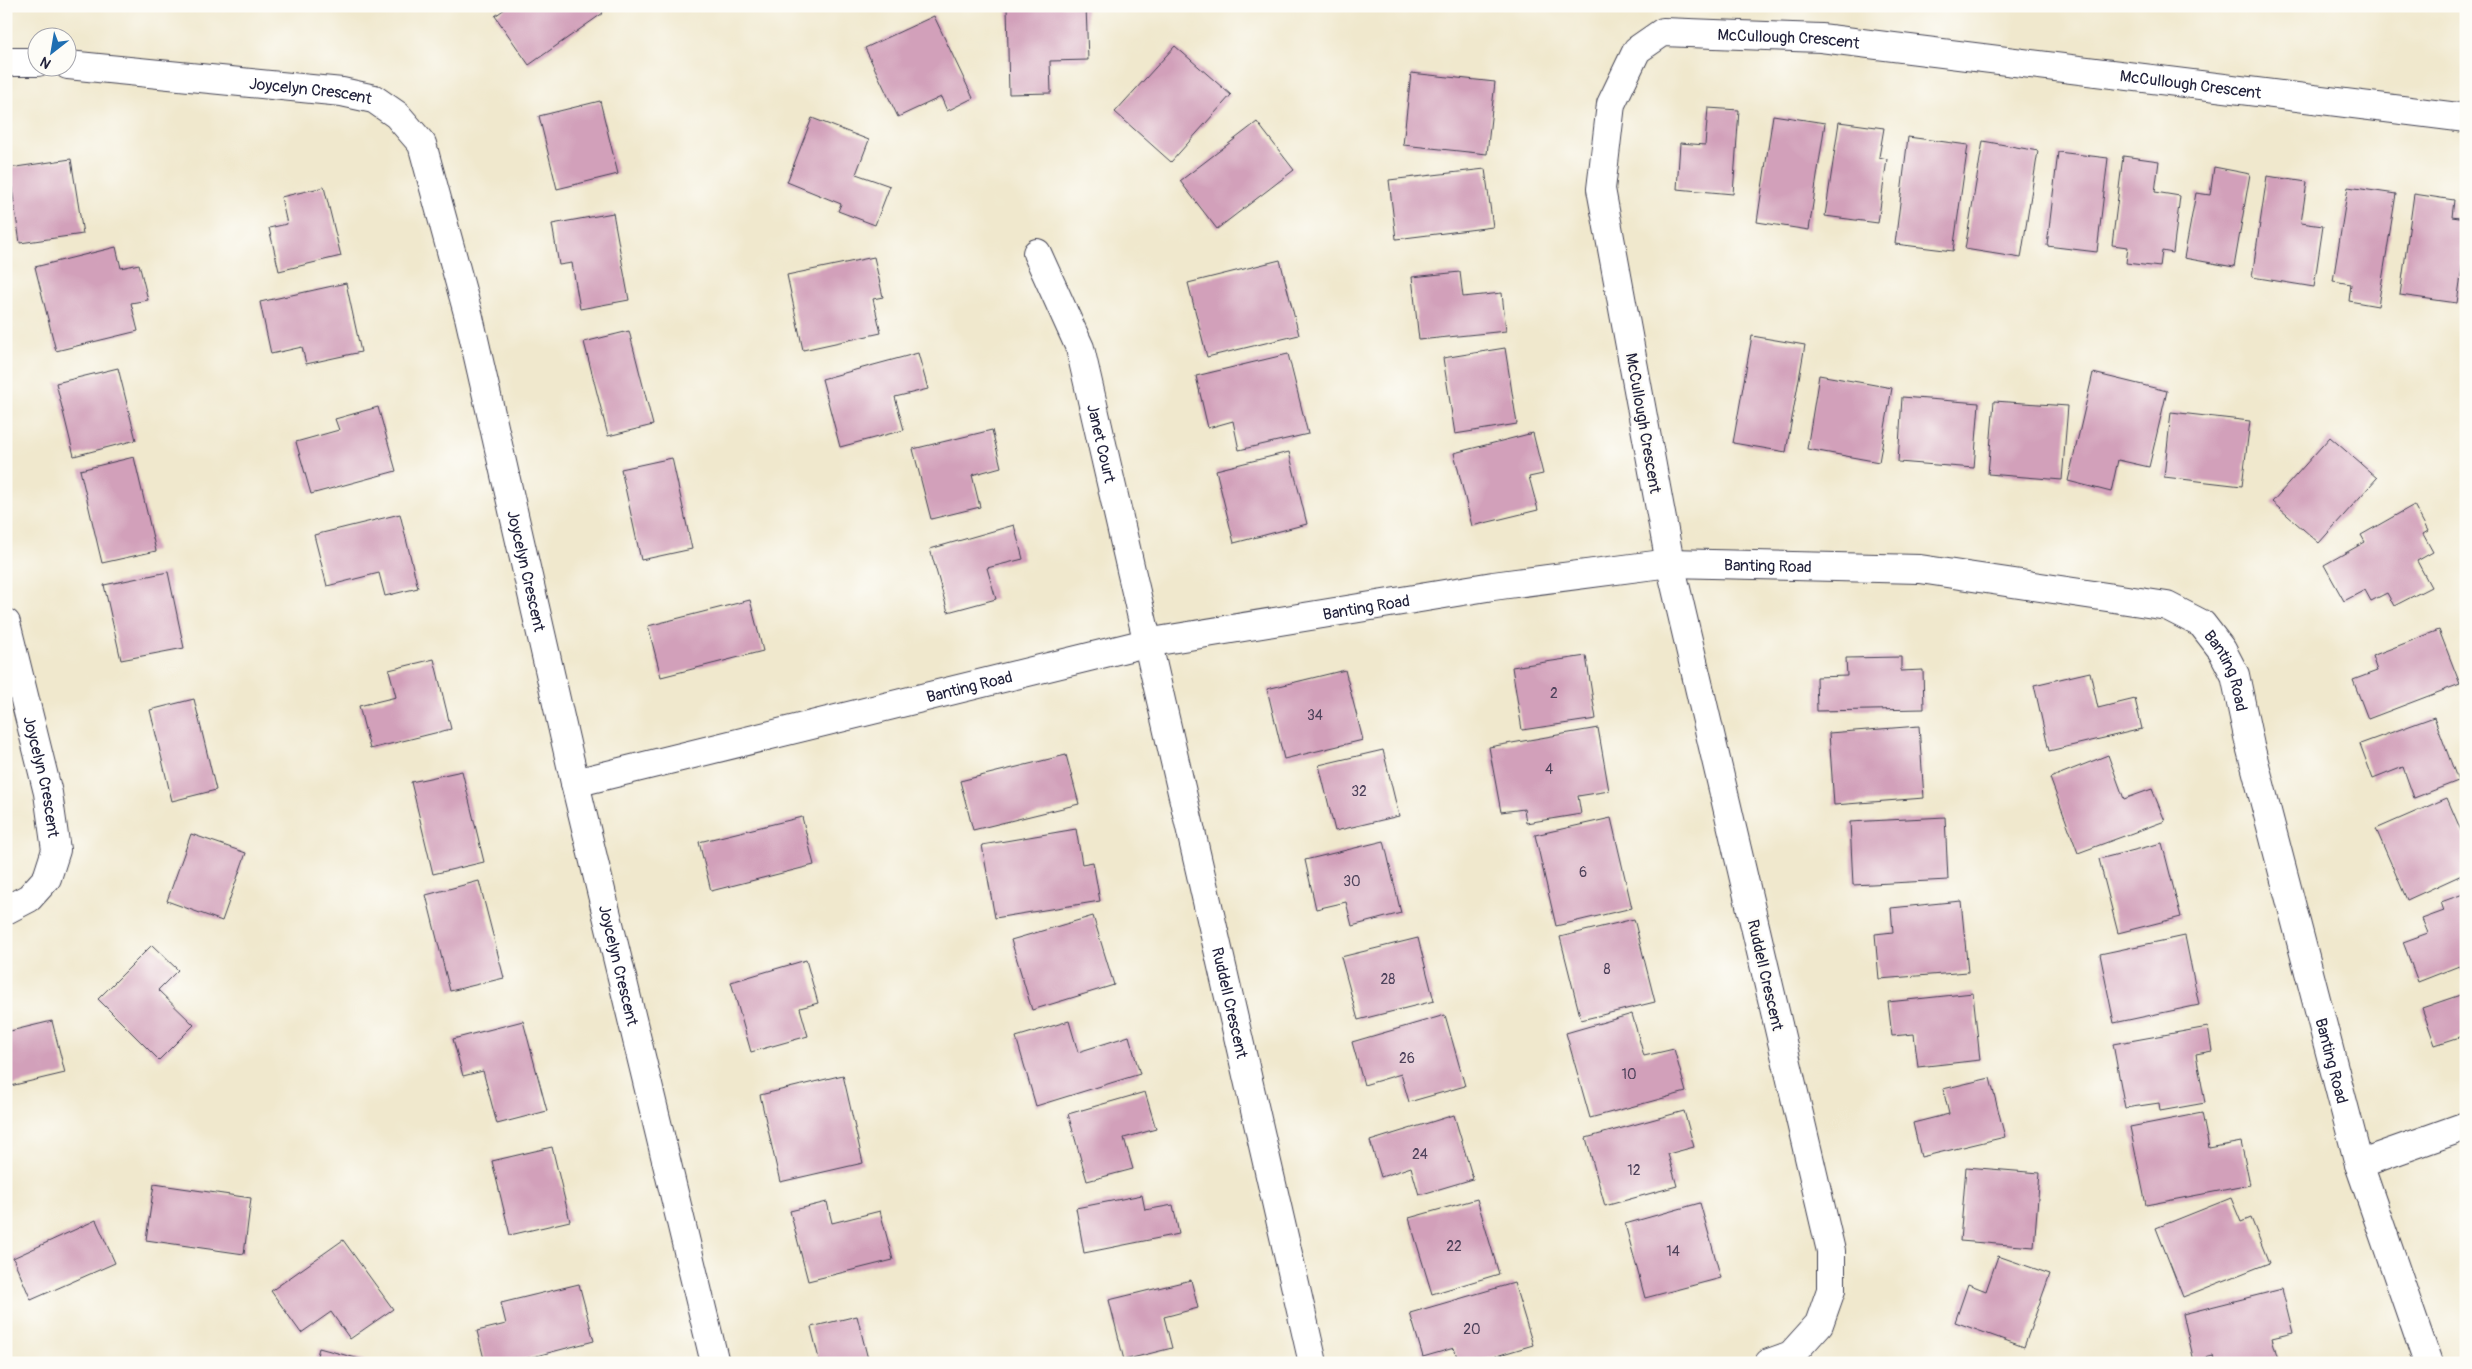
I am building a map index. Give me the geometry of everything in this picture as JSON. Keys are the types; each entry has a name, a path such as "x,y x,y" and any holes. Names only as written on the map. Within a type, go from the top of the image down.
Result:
{"street":[{"name":"McCullough Crescent","path":"1670,563 1601,189 1611,104 1637,50 1663,32 1821,38 2466,118"},
{"path":"6,62 28,62"},
{"name":"Joycelyn Crescent","path":"78,66 342,92 374,99 397,114 422,144 469,317 575,783 715,1363"},
{"name":"Janet Court","path":"1037,252 1080,348 1146,643"},
{"name":"Banting Road","path":"575,783 1146,643 1492,586 1670,563 1920,569 2166,606 2202,624 2222,650 2236,675 2250,746 2359,1164 2428,1363"},
{"name":"Ruddell Crescent","path":"1670,563 1831,1251 1831,1290 1819,1324 1791,1356 1769,1363"},
{"name":"Joycelyn Crescent","path":"6,623 48,793 54,822 56,850 47,878 29,898 6,910"},
{"name":"Ruddell Crescent","path":"1146,643 1314,1363"},
{"path":"2359,1164 2466,1126"}],"building":[{"path":"509,6 598,6 603,13 529,65 495,16"},
{"path":"1007,6 1086,6 1088,60 1050,61 1051,93 1009,94"},
{"path":"934,16 973,98 947,111 941,97 898,117 865,48"},
{"path":"1175,46 1231,95 1171,162 1115,112"},
{"path":"1411,73 1495,82 1487,154 1403,145"},
{"path":"600,101 618,174 557,189 539,116"},
{"path":"1708,108 1739,110 1733,194 1677,189 1680,143 1705,145"},
{"path":"1773,115 1825,123 1809,230 1757,222"},
{"path":"812,118 869,140 856,174 890,186 875,225 838,211 841,204 787,182"},
{"path":"1257,122 1294,170 1217,229 1180,181"},
{"path":"1839,122 1884,128 1879,157 1887,159 1878,223 1825,216"},
{"path":"1908,137 1968,145 1953,251 1895,244"},
{"path":"1983,141 2038,151 2021,258 1965,249"},
{"path":"2058,152 2108,158 2097,252 2047,246"},
{"path":"2123,156 2159,161 2155,192 2180,196 2173,253 2162,251 2160,267 2126,263 2128,247 2112,245"},
{"path":"71,159 83,234 20,243 9,168"},
{"path":"2214,167 2250,174 2234,267 2184,258 2196,193 2210,195"},
{"path":"1485,169 1493,227 1396,239 1389,180"},
{"path":"2267,176 2307,182 2301,223 2323,226 2314,287 2252,277"},
{"path":"324,187 341,256 279,271 269,228 287,224 281,197"},
{"path":"2348,187 2396,194 2378,306 2349,301 2351,284 2333,281"},
{"path":"2414,194 2454,200 2452,217 2466,219 2466,240 2457,303 2400,295"},
{"path":"613,213 629,300 580,309 572,263 559,265 552,224"},
{"path":"116,247 121,268 139,264 148,300 131,303 138,331 56,351 35,267"},
{"path":"874,257 883,297 873,299 881,333 803,350 787,275"},
{"path":"1280,260 1299,335 1207,357 1188,283"},
{"path":"1460,272 1463,297 1502,293 1506,331 1419,340 1412,277"},
{"path":"346,283 361,352 306,364 302,347 271,354 260,302"},
{"path":"629,331 653,425 608,436 584,342"},
{"path":"1752,336 1805,345 1786,452 1733,443"},
{"path":"1505,348 1517,424 1455,434 1443,358"},
{"path":"918,353 928,389 895,397 904,430 840,447 822,379"},
{"path":"1288,354 1308,434 1239,450 1233,421 1208,428 1196,376"},
{"path":"118,368 136,440 74,456 56,383"},
{"path":"2093,373 2167,391 2149,467 2118,460 2111,492 2068,481"},
{"path":"1819,375 1892,388 1879,462 1807,449"},
{"path":"1902,397 1979,403 1974,468 1898,462"},
{"path":"1994,401 2068,406 2062,480 1988,474"},
{"path":"378,407 396,471 311,494 296,442 339,430 335,419"},
{"path":"2171,412 2250,421 2242,486 2164,477"},
{"path":"992,430 1001,467 972,475 980,507 931,519 913,449"},
{"path":"1533,433 1543,474 1529,477 1538,510 1472,526 1454,453"},
{"path":"2330,437 2377,478 2319,543 2272,502"},
{"path":"1289,452 1307,524 1234,543 1216,470"},
{"path":"134,457 156,551 102,563 80,470"},
{"path":"672,458 692,549 641,560 621,469"},
{"path":"2414,505 2428,531 2423,534 2433,552 2417,561 2431,587 2394,606 2387,593 2371,601 2365,590 2344,601 2324,565 2365,542 2361,535"},
{"path":"400,514 418,588 385,596 379,573 327,586 314,535"},
{"path":"1014,525 1023,559 987,568 996,599 948,612 930,549"},
{"path":"168,572 184,648 121,660 104,585"},
{"path":"750,600 763,651 661,677 648,626"},
{"path":"2439,630 2460,684 2368,719 2353,680 2377,671 2372,656"},
{"path":"1586,656 1596,719 1522,730 1512,667"},
{"path":"1901,657 1901,671 1923,670 1924,709 1817,711 1816,677 1847,676 1846,658"},
{"path":"434,659 451,729 370,749 359,706 396,697 389,670"},
{"path":"1345,670 1363,740 1284,759 1267,689"},
{"path":"2090,672 2098,708 2135,699 2142,729 2049,751 2034,685"},
{"path":"194,699 216,790 172,801 150,710"},
{"path":"2434,717 2458,781 2414,798 2403,767 2373,779 2360,744"},
{"path":"1919,726 1924,798 1834,805 1829,733"},
{"path":"1598,728 1609,791 1578,796 1581,814 1526,823 1524,809 1501,812 1489,747"},
{"path":"1383,750 1399,816 1335,831 1319,765"},
{"path":"1066,755 1079,804 973,830 960,781"},
{"path":"2108,755 2124,799 2152,789 2165,821 2078,853 2050,778"},
{"path":"462,771 484,862 433,874 411,782"},
{"path":"2447,798 2466,842 2466,873 2407,900 2376,829"},
{"path":"802,817 814,865 711,891 699,842"},
{"path":"1945,817 1948,880 1853,885 1850,822"},
{"path":"1611,818 1632,908 1556,926 1535,835"},
{"path":"1076,829 1082,864 1093,862 1100,901 995,918 982,845"},
{"path":"191,834 246,853 222,921 167,901"},
{"path":"1384,841 1401,913 1352,926 1346,902 1316,909 1305,860"},
{"path":"2162,843 2181,917 2118,933 2099,859"},
{"path":"479,881 504,978 450,991 426,895"},
{"path":"2466,893 2466,974 2463,975 2459,966 2418,982 2403,942 2428,933 2422,919 2444,911 2441,902"},
{"path":"1961,901 1968,972 1879,979 1875,934 1893,932 1891,908"},
{"path":"1093,916 1114,985 1032,1010 1011,940"},
{"path":"1634,919 1655,1002 1581,1020 1560,937"},
{"path":"2185,936 2199,1005 2114,1023 2100,954"},
{"path":"1418,938 1434,1001 1358,1020 1341,957"},
{"path":"152,945 178,970 158,990 194,1025 159,1060 98,999"},
{"path":"806,960 818,1003 800,1008 808,1036 751,1052 731,982"},
{"path":"1973,993 1980,1060 1918,1067 1914,1034 1892,1036 1888,1002"},
{"path":"2466,993 2466,1035 2435,1045 2422,1008"},
{"path":"1632,1014 1644,1056 1674,1049 1686,1092 1590,1118 1566,1033"},
{"path":"1445,1015 1465,1086 1409,1102 1401,1074 1364,1085 1352,1042"},
{"path":"52,1021 65,1073 6,1087 6,1032"},
{"path":"523,1021 547,1111 497,1124 483,1071 463,1076 453,1039"},
{"path":"1069,1021 1078,1052 1129,1036 1140,1074 1036,1106 1016,1037"},
{"path":"2208,1027 2212,1051 2196,1054 2205,1103 2160,1111 2159,1103 2125,1108 2113,1044"},
{"path":"843,1075 863,1163 780,1182 760,1095"},
{"path":"1990,1078 2005,1137 1921,1157 1913,1123 1949,1114 1943,1089"},
{"path":"1145,1092 1156,1129 1124,1138 1133,1169 1087,1181 1068,1114"},
{"path":"1684,1111 1694,1147 1668,1154 1677,1186 1605,1206 1586,1138"},
{"path":"2202,1113 2209,1148 2241,1142 2250,1185 2146,1205 2130,1127"},
{"path":"1454,1115 1473,1179 1419,1195 1411,1167 1381,1177 1370,1141"},
{"path":"552,1147 570,1221 510,1235 492,1161"},
{"path":"1966,1167 2040,1173 2034,1247 1960,1241"},
{"path":"154,1184 251,1198 244,1254 146,1240"},
{"path":"1142,1195 1145,1210 1173,1205 1179,1234 1084,1253 1076,1208"},
{"path":"2231,1198 2241,1222 2251,1218 2269,1263 2183,1297 2156,1228"},
{"path":"1477,1199 1499,1274 1432,1294 1409,1218"},
{"path":"827,1202 832,1223 880,1211 893,1260 808,1281 790,1211"},
{"path":"1700,1203 1721,1278 1645,1298 1625,1224"},
{"path":"96,1220 115,1263 31,1300 13,1258"},
{"path":"343,1240 393,1309 350,1339 331,1312 301,1333 271,1291"},
{"path":"1998,1256 2050,1274 2024,1347 1955,1322 1968,1284 1986,1291"},
{"path":"1191,1280 1198,1308 1164,1317 1172,1348 1124,1360 1109,1300"},
{"path":"1514,1283 1533,1345 1473,1363 1459,1363 1454,1348 1423,1357 1410,1313"},
{"path":"579,1284 594,1341 509,1363 485,1363 477,1331 506,1324 501,1303"},
{"path":"2282,1289 2293,1333 2272,1338 2278,1359 2262,1363 2215,1363 2213,1356 2194,1361 2183,1314"},
{"path":"857,1316 869,1363 820,1363 811,1327"},
{"path":"319,1348 371,1362 371,1363 315,1363"}]}
